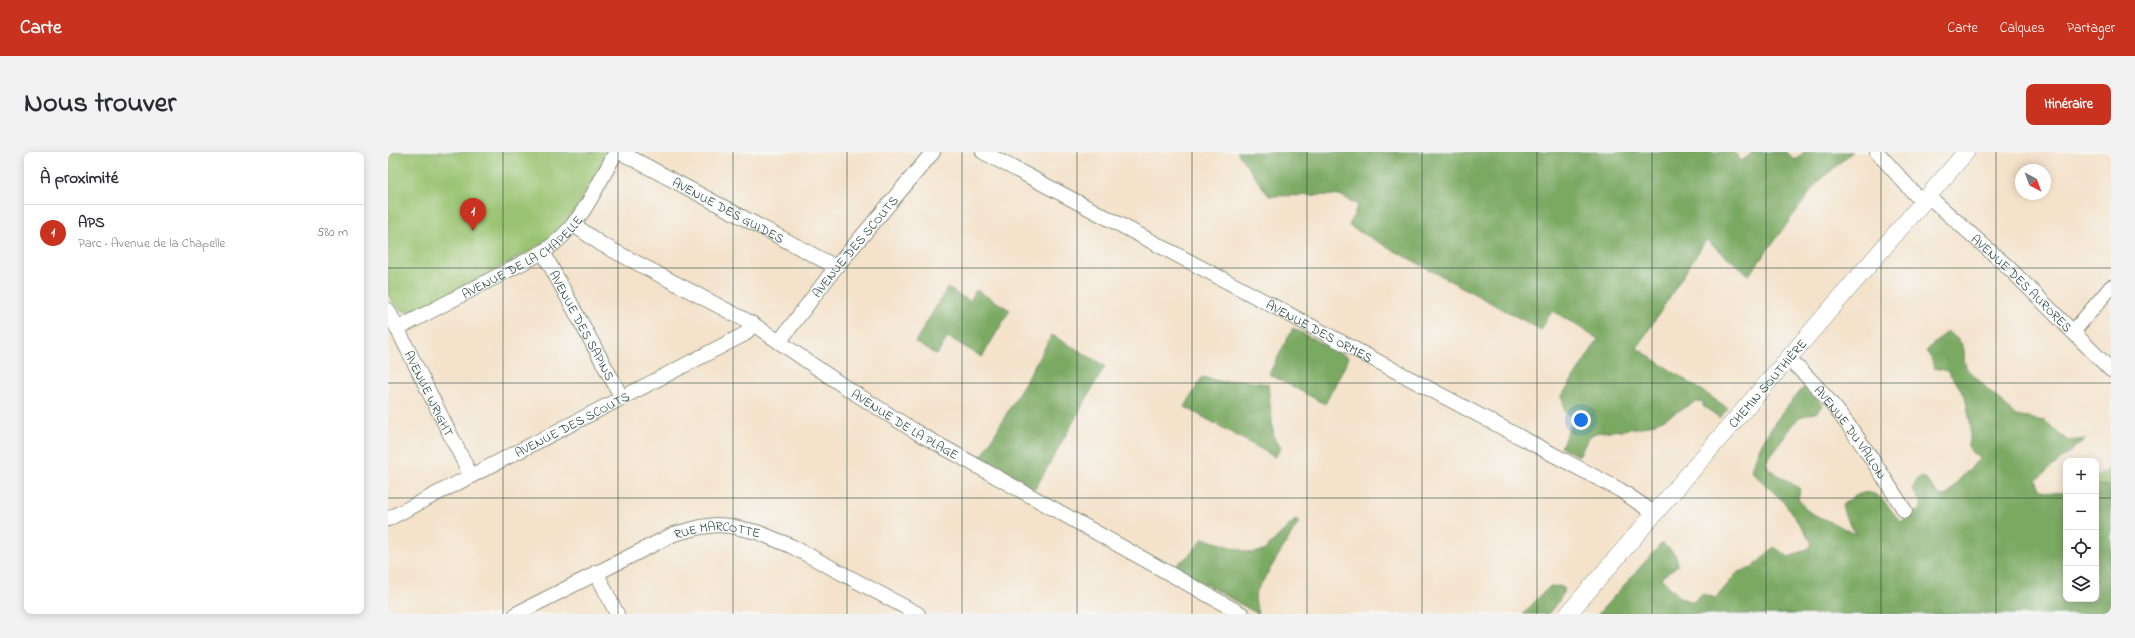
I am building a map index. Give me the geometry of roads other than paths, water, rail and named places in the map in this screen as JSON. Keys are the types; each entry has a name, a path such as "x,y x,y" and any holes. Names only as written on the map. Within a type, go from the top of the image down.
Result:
{"street":[{"name":"AVENUE DE LA CHAPELLE","path":"397,328 542,252 559,240 574,225 616,152"},
{"name":"AVENUE DES GUIDES","path":"620,152 836,267"},
{"name":"AVENUE DES SCOUTS","path":"779,342 836,267 933,152"},
{"name":"AVENUE DES ORMES","path":"983,152 1620,490 1654,513"},
{"name":"AVENUE DES AURORES","path":"1877,152 1925,199 2013,273 2073,332 2111,287"},
{"name":"CHEMIN SOUTHIÈRE","path":"1568,614 1966,152"},
{"name":"AVENUE DE LA PLAGE","path":"574,225 602,244 753,324 844,387 903,424 1242,614"},
{"name":"AVENUE DES SAPINS","path":"542,252 622,398"},
{"name":"AVENUE WRIGHT","path":"388,310 471,476"},
{"name":"AVENUE DES SCOUTS","path":"388,519 745,334 753,324"},
{"path":"2073,332 2111,370"},
{"name":"AVENUE DU VALLON","path":"1788,359 1817,385 1836,408 1905,511"},
{"name":"RUE MARCOTTE","path":"516,614 596,572 674,534 702,526 730,526 757,532 791,546 918,614"},
{"path":"596,572 617,614"}],"place":[{"name":"APS","path":"473,231"}]}
